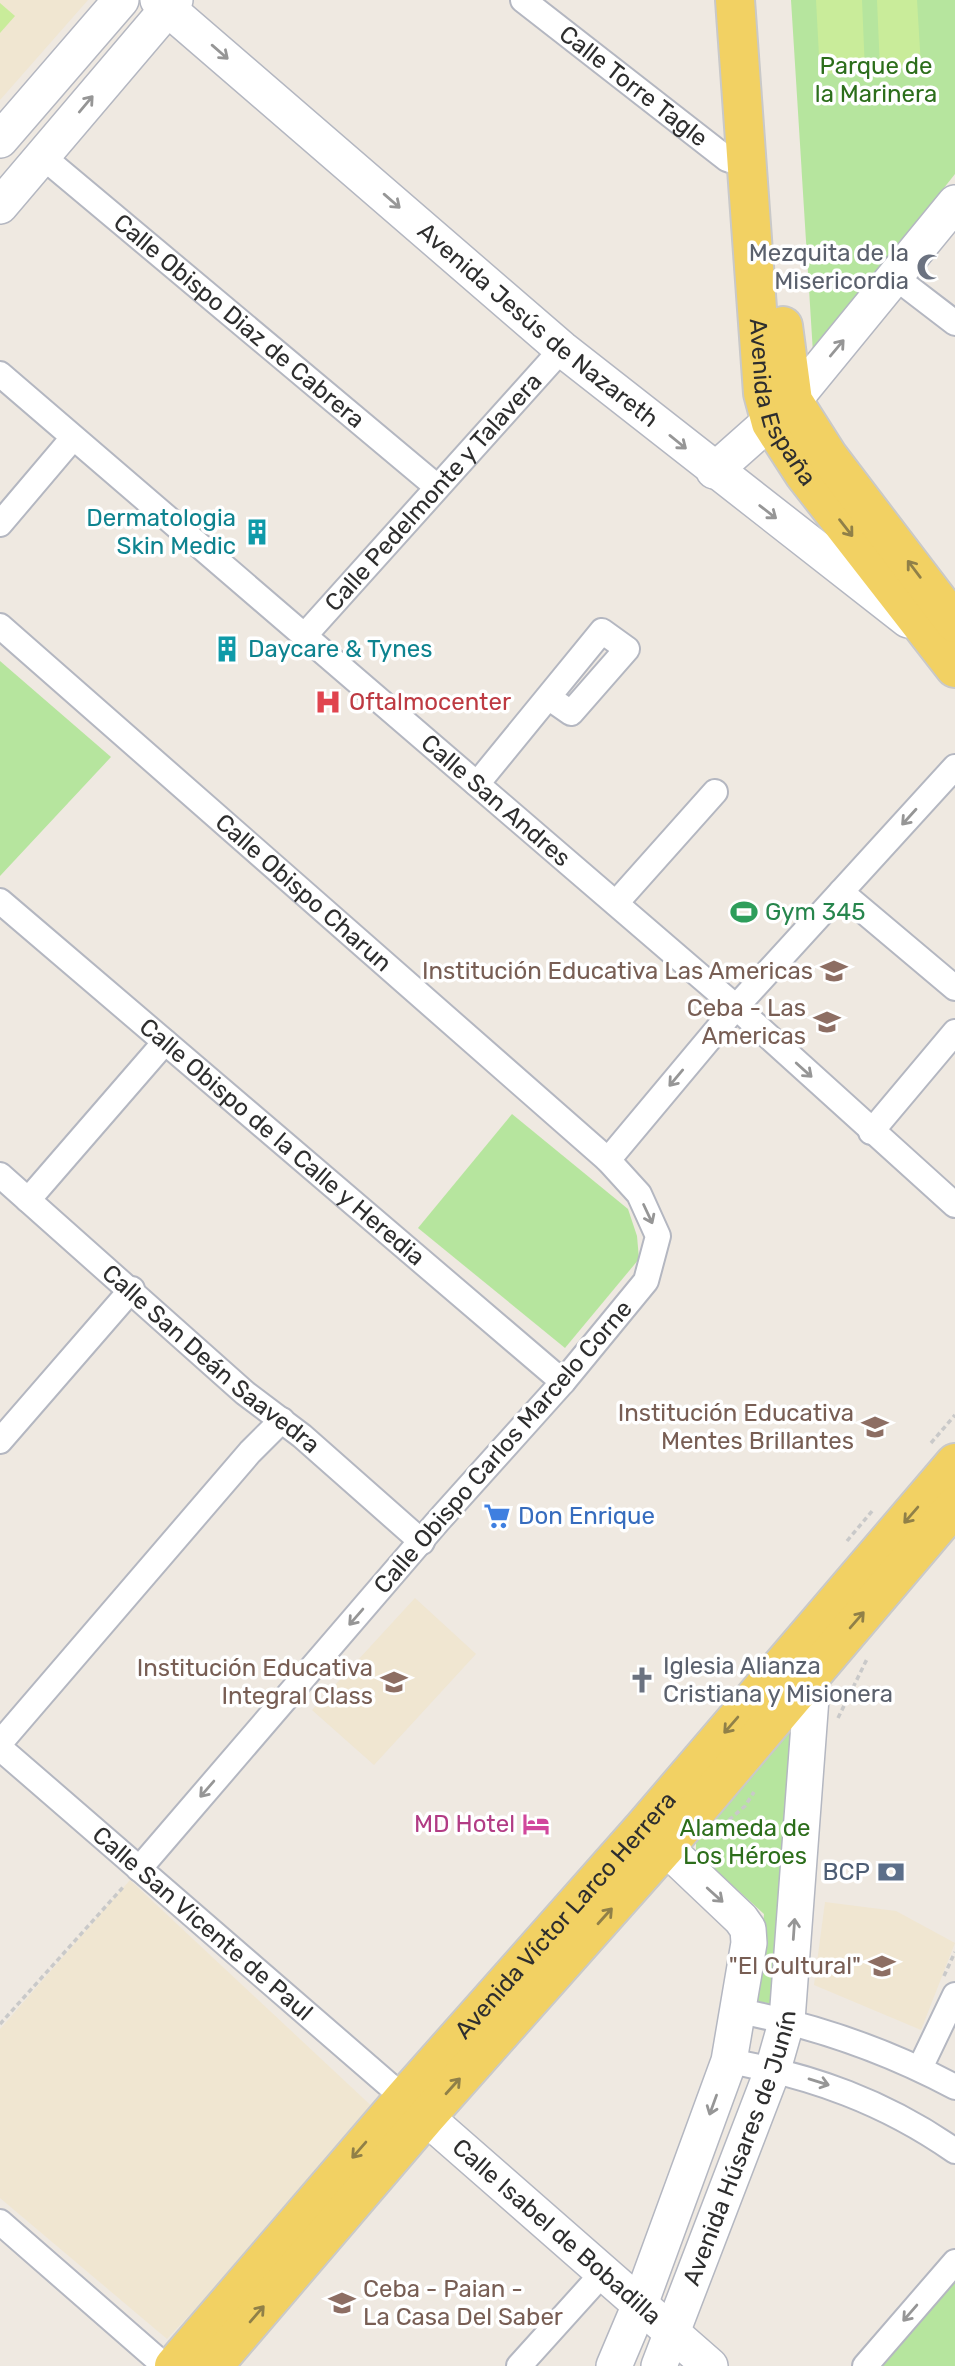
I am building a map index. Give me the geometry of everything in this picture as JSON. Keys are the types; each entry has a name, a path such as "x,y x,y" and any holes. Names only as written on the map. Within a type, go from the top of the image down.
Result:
{"main road":[{"name":"Avenida España","path":"735,0 762,393 782,412"},
{"name":"Avenida España","path":"760,0 786,369 782,412 804,474 943,630 955,668"},
{"name":"Avenida Víctor Larco Herrera","path":"654,1838 955,1463"},
{"name":"Avenida Víctor Larco Herrera","path":"174,2366 415,2108 654,1838 813,1671 955,1506"},
{"name":"Avenida Víctor Larco Herrera","path":"213,2366 415,2108"}],"street":[{"path":"0,141 121,0"},
{"name":"Calle Torre Tagle","path":"523,0 727,159 747,166"},
{"path":"0,206 167,3"},
{"name":"Avenida Jesús de Nazareth","path":"167,3 562,349 714,471 943,630"},
{"name":"Calle Obispo Diaz de Cabrera","path":"42,156 436,486"},
{"path":"714,471 782,412 955,203"},
{"path":"895,277 955,323"},
{"name":"Calle Pedelmonte y Talavera","path":"305,635 436,486 562,349"},
{"name":"Calle San Andres","path":"0,374 72,439 305,635 736,1007 871,1132 955,1205"},
{"path":"0,524 72,439"},
{"name":"Calle Obispo Charun","path":"0,626 608,1160"},
{"path":"477,784 548,697"},
{"path":"608,1160 736,1007 955,767"},
{"path":"616,903 715,792"},
{"path":"841,892 955,988"},
{"name":"Calle Obispo de la Calle y Heredia","path":"0,901 563,1382"},
{"path":"871,1132 955,1032"},
{"path":"28,1200 165,1042"},
{"name":"Calle Obispo Carlos Marcelo Corne","path":"139,1869 563,1382 646,1281 658,1236 639,1194 608,1160"},
{"name":"Calle San Deán Saavedra","path":"0,1175 132,1289 245,1393 282,1420 422,1542"},
{"path":"0,1440 132,1289"},
{"path":"0,1745 250,1452 282,1420"},
{"name":"Avenida Húsares de Junín","path":"665,2350 773,2069 787,2021 813,1671"},
{"name":"Calle San Vicente de Paul","path":"0,1745 415,2108"},
{"name":"Avenida Húsares de Junín","path":"614,2366 639,2307 729,2061 749,1943 748,1929 741,1919 654,1838"},
{"path":"920,2068 955,1995"},
{"path":"739,2011 855,2040 920,2068 955,2087"},
{"path":"729,2061 773,2069 826,2084 877,2104 955,2151"},
{"name":"Calle Isabel de Bobadilla","path":"415,2108 639,2307 665,2350 710,2366"},
{"path":"0,2222 165,2366"},
{"path":"864,2366 955,2262"},
{"path":"519,2366 602,2274"}],"path":[{"path":"0,2024 139,1869"}],"shaded area":[{"path":"0,0 88,0 0,100"},
{"name":"Institución Educativa Integral Class","path":"415,1598 476,1654 374,1765 312,1710"},
{"path":"130,1880 379,2113 167,2339 0,2198 0,2029"},
{"name":"\"El Cultural\"","path":"825,1902 896,1911 955,1943 921,2030 814,1985"}],"green space":[{"name":"Parque de la Marinera","path":"791,0 955,0 955,174 813,353"},
{"path":"816,0 862,0 865,72 820,74"},
{"path":"877,0 917,0 921,67 880,69"},
{"path":"0,3 15,16 0,33"},
{"path":"0,661 111,757 0,876"},
{"path":"512,1114 628,1209 637,1236 639,1259 565,1348 418,1228"},
{"name":"Alameda de Los Héroes","path":"785,1733 792,1733 772,2004 757,2001 764,1914 696,1852 696,1841"},
{"path":"955,2280 955,2366 883,2366"}],"place":[{"name":"Mezquita de la Misericordia","path":"930,267"},
{"name":"Dermatologia Skin Medic","path":"257,532"},
{"name":"Daycare & Tynes","path":"227,649"},
{"name":"Oftalmocenter","path":"328,702"},
{"name":"Gym 345","path":"744,912"},
{"name":"Institución Educativa Las Americas","path":"834,971"},
{"name":"Ceba - Las Americas","path":"827,1022"},
{"name":"Institución Educativa Mentes Brillantes","path":"875,1427"},
{"name":"Don Enrique","path":"497,1516"},
{"name":"Iglesia Alianza Cristiana y Misionera","path":"642,1680"},
{"name":"Institución Educativa Integral Class","path":"394,1682"},
{"name":"MD Hotel","path":"536,1824"},
{"name":"BCP","path":"891,1872"},
{"name":"\"El Cultural\"","path":"882,1966"},
{"name":"Ceba - Paian - La Casa Del Saber","path":"342,2303"}]}
